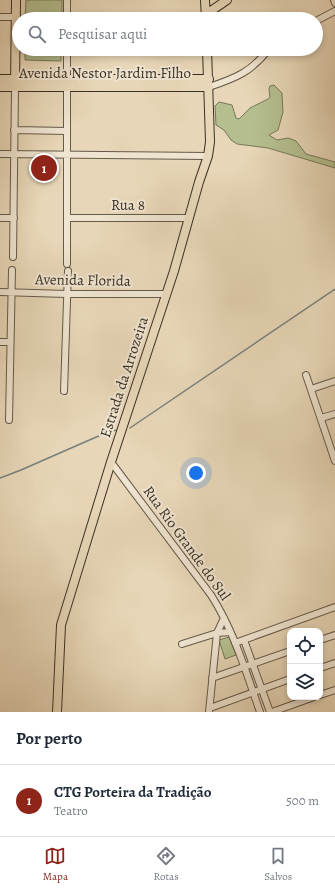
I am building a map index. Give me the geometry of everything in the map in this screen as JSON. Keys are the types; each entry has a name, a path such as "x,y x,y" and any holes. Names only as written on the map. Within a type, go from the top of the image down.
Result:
{"main road":[{"path":"16,0 16,12"},
{"path":"205,0 206,12"},
{"path":"212,12 227,0"},
{"path":"15,56 15,83"},
{"name":"Estrada da Arrozeira","path":"57,712 61,625 111,462 174,272 208,156 210,142 207,56"},
{"name":"Avenida Nestor Jardim Filho","path":"0,79 15,83 209,83"},
{"name":"Avenida Nestor Jardim Filho","path":"0,87 15,83"}],"street":[{"path":"67,0 67,12"},
{"path":"323,17 335,11"},
{"path":"0,17 12,17"},
{"path":"64,391 68,218 67,56"},
{"path":"209,83 218,84 238,76 264,56"},
{"path":"13,257 15,83"},
{"path":"14,130 67,131"},
{"path":"0,154 208,156"},
{"path":"0,218 14,218"},
{"name":"Rua 8","path":"68,218 189,218"},
{"path":"9,420 10,292 12,270"},
{"name":"Avenida Florida","path":"0,292 166,294"},
{"path":"0,342 10,342"},
{"path":"306,375 333,448 335,460"},
{"path":"310,389 335,381"},
{"path":"321,418 335,414"},
{"name":"Rua Rio Grande do Sul","path":"111,462 211,595 224,618 235,643 260,712"},
{"path":"235,643 335,607"},
{"path":"224,618 217,633 210,710 287,680"},
{"path":"182,644 217,633 230,632"},
{"path":"323,639 335,635"},
{"path":"244,640 271,712 305,700"},
{"path":"212,678 287,652"},
{"path":"323,667 335,663"},
{"path":"323,694 335,690"}],"green space":[{"path":"26,0 62,0 62,12 25,12"},
{"path":"25,56 61,56 61,61 25,60"},
{"path":"274,85 282,93 283,112 278,130 269,135 277,140 288,138 296,141 306,154 335,162 335,168 268,148 237,144 231,140 224,130 216,125 215,106 219,102 232,105 236,118 239,119 250,108 268,99 270,97 270,86"},
{"path":"229,637 236,655 225,659 219,640"}],"waterway":[{"path":"130,428 335,289"},
{"path":"0,478 110,431 118,430"}],"place":[{"name":"CTG Porteira da Tradição","path":"44,168"}]}
